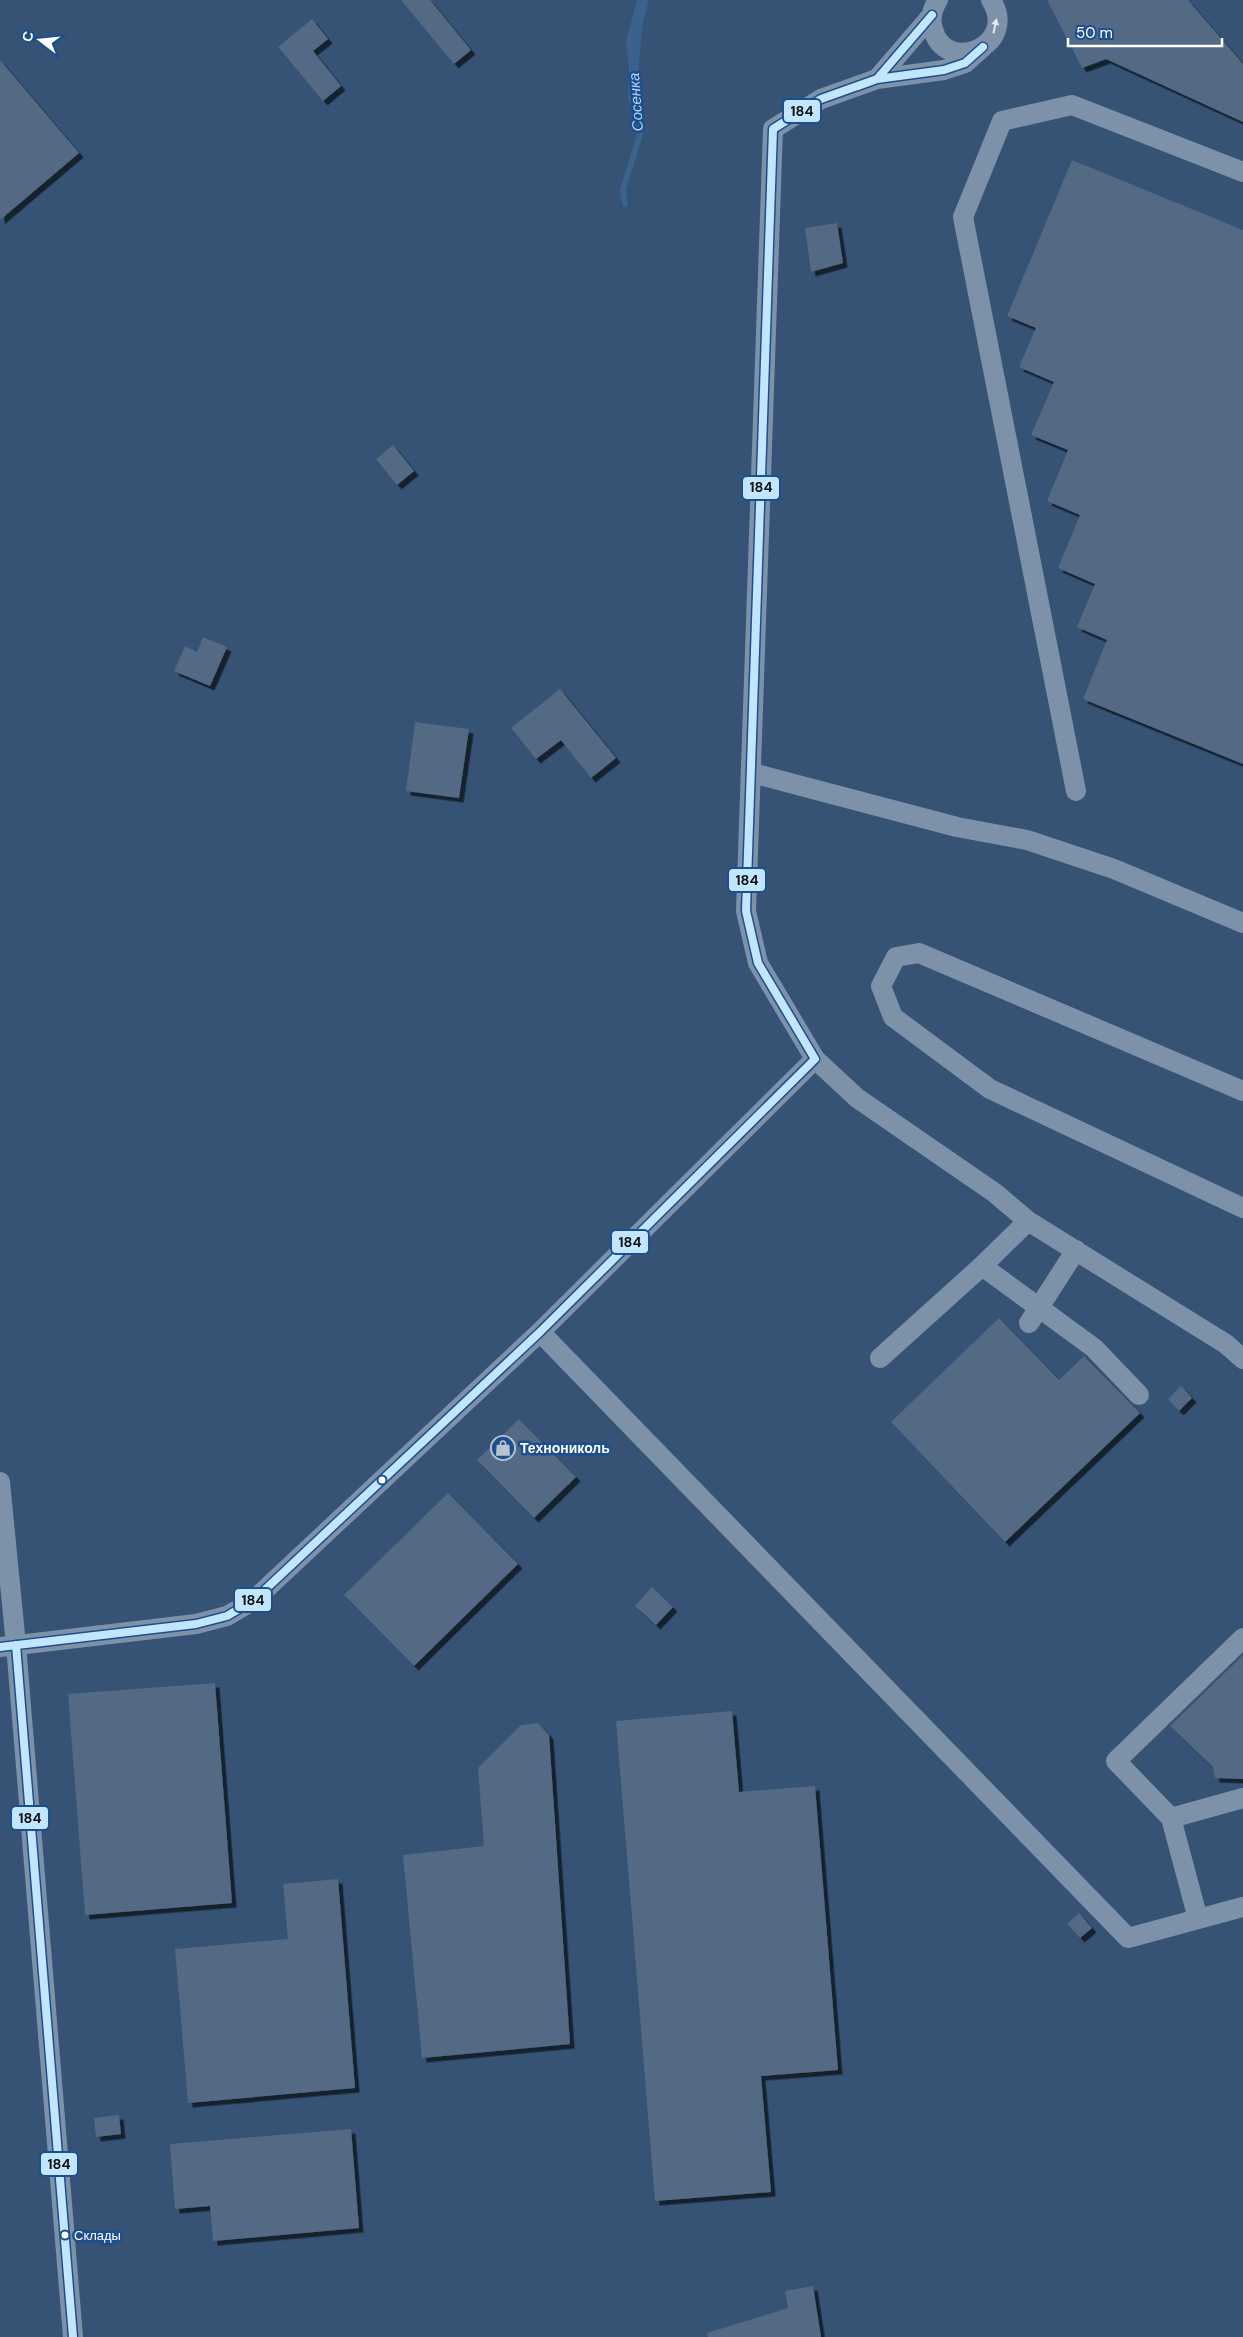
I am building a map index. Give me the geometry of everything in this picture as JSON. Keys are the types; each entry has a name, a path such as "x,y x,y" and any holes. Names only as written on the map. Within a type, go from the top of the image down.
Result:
{"street":[{"path":"991,0 996,12 997,25 992,37 984,47 966,63 944,70 876,79 821,100 773,129 746,911 758,963 816,1059 857,1098 995,1193 1028,1221 1226,1344 1243,1359"},
{"path":"935,7 934,34 947,48 965,53 984,47"},
{"path":"876,79 935,7"},
{"path":"1076,791 963,217 1002,122 1072,104 1243,172"},
{"path":"752,773 957,827 1027,840 1114,869 1243,923"},
{"path":"1243,1091 919,953 896,957 881,986 893,1017 990,1089 1243,1208"},
{"path":"8,1646 196,1624 226,1616 254,1600 540,1332 816,1059"},
{"path":"880,1358 982,1266 1028,1221"},
{"path":"1034,1315 1076,1250"},
{"path":"982,1266 1034,1315 1094,1348 1139,1395"},
{"path":"540,1332 1128,1938 1243,1907"},
{"path":"0,1482 8,1646 73,2337"},
{"path":"1198,1919 1171,1818 1116,1761 1243,1638"},
{"path":"1171,1818 1243,1798"}],"water":[{"path":"637,0 649,0 643,22 635,107 628,100 629,69 626,42"}],"building":[{"path":"401,0 430,0 471,50 454,64"},
{"path":"1047,0 1188,0 1243,64 1243,122 1106,59 1082,68"},
{"path":"312,19 328,39 313,51 341,86 323,101 278,47"},
{"path":"0,60 79,153 0,220"},
{"path":"1072,160 1243,230 1243,764 1083,699 1107,640 1077,627 1095,584 1058,568 1080,515 1047,501 1068,450 1031,435 1054,382 1019,367 1036,328 1007,316"},
{"path":"837,223 843,263 811,272 805,228"},
{"path":"393,445 414,471 397,485 376,459"},
{"path":"203,637 227,647 210,686 174,671 185,646 197,652"},
{"path":"560,689 616,758 591,778 561,740 536,759 511,728"},
{"path":"415,722 469,729 459,798 406,791"},
{"path":"999,1318 1059,1380 1084,1356 1140,1413 1005,1542 891,1422"},
{"path":"1181,1386 1192,1398 1179,1411 1168,1399"},
{"path":"519,1419 576,1477 534,1518 477,1460"},
{"path":"448,1493 518,1564 414,1666 344,1595"},
{"path":"652,1587 673,1607 656,1625 635,1606"},
{"path":"1243,1655 1243,1779 1215,1778 1213,1767 1170,1726"},
{"path":"215,1683 232,1903 85,1915 68,1694"},
{"path":"732,1711 739,1792 815,1786 838,2070 761,2076 771,2192 655,2201 616,1721"},
{"path":"538,1723 549,1735 570,2044 422,2058 403,1855 484,1846 478,1768 521,1725"},
{"path":"338,1879 355,2088 188,2103 175,1949 288,1939 283,1884"},
{"path":"1079,1913 1092,1928 1080,1938 1067,1924"},
{"path":"119,2115 121,2134 96,2137 94,2118"},
{"path":"351,2129 359,2228 213,2241 210,2206 175,2209 170,2144"},
{"path":"813,2286 821,2337 708,2337 707,2333 788,2308 785,2291"}],"waterway":[{"name":"Сосенка","path":"625,204 623,190 640,134 635,100"}],"transit line":[{"name":"184","path":"858,86 877,79 932,15"},
{"name":"184","path":"815,1059 758,963 746,911 773,129 821,99 877,79 944,70 965,63 983,47"},
{"name":"184","path":"0,1647 196,1624 227,1616 254,1600 540,1332 815,1059"},
{"name":"184","path":"16,1645 73,2337"}],"place":[{"name":"Технониколь","path":"503,1448"},
{"name":"Склады","path":"65,2235"}]}
